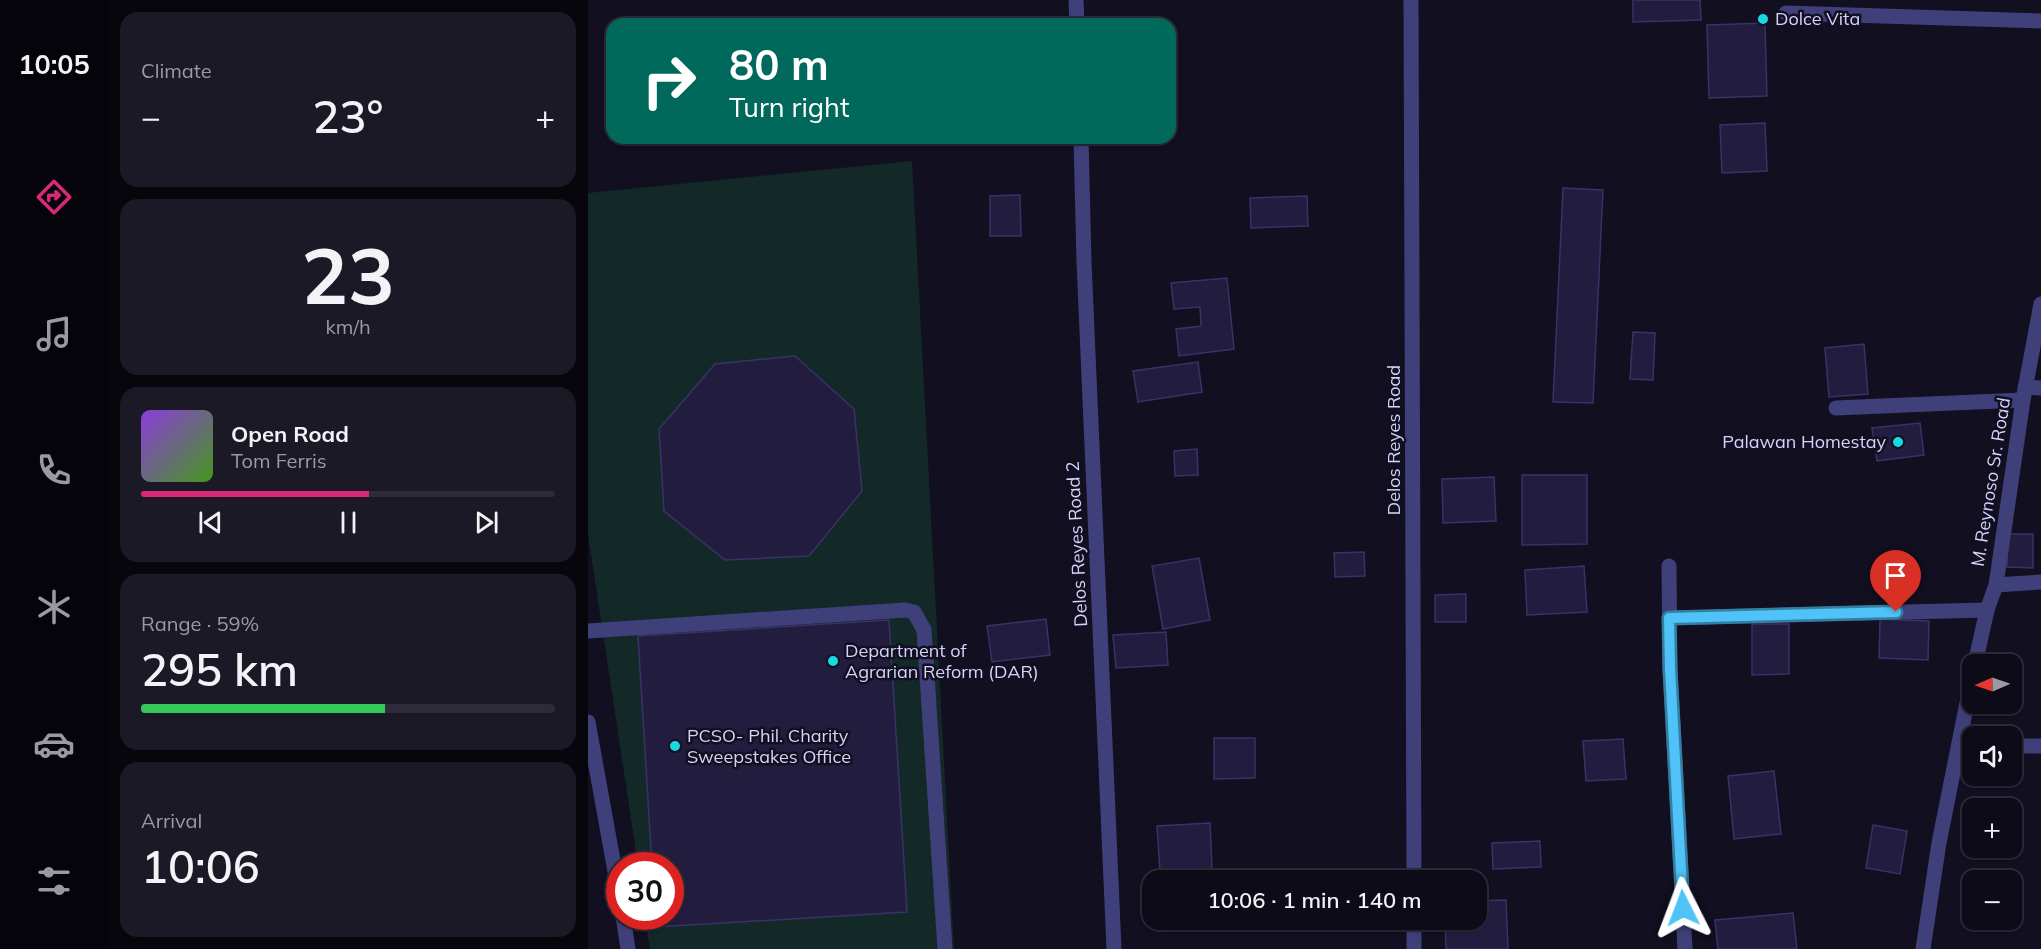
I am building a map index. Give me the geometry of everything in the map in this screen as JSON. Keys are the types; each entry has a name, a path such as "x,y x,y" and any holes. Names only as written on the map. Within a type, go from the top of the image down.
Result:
{"street":[{"path":"1076,0 1077,18"},
{"name":"Delos Reyes Road","path":"1411,0 1414,870"},
{"path":"1786,14 2041,21"},
{"name":"Delos Reyes Road 2","path":"1081,144 1085,286 1114,949"},
{"name":"M. Reynoso Sr. Road","path":"1978,654 1987,610 1995,585 2030,392 2041,304"},
{"path":"1836,408 2030,392"},
{"path":"1669,566 1670,669 1685,949"},
{"path":"1995,585 2041,582"},
{"path":"588,631 905,610 914,612 924,630 945,949"},
{"path":"1669,618 1987,610"},
{"path":"588,722 612,852"},
{"path":"2022,746 2041,746"},
{"path":"1923,949 1939,843 1962,758"},
{"path":"625,930 628,949"},
{"path":"1414,930 1414,949"}],"green space":[{"path":"912,161 954,949 650,949 647,930 684,930 684,852 636,852 588,534 588,193"}],"building":[{"path":"1633,0 1700,0 1701,20 1633,22"},
{"path":"1765,23 1767,96 1709,98 1707,25"},
{"path":"1765,123 1767,171 1722,173 1720,125"},
{"path":"1563,188 1603,190 1593,403 1553,402"},
{"path":"1020,195 1021,236 990,236 990,196"},
{"path":"1307,196 1308,226 1251,228 1250,198"},
{"path":"1227,278 1234,349 1179,356 1176,329 1201,326 1200,307 1174,309 1171,283"},
{"path":"1633,332 1655,333 1653,380 1630,379"},
{"path":"1864,344 1868,394 1829,397 1825,348"},
{"path":"795,356 854,409 862,491 809,556 725,560 664,511 659,429 715,364"},
{"path":"1198,362 1202,392 1138,402 1133,371"},
{"name":"Palawan Homestay","path":"1920,423 1924,455 1877,461 1872,428"},
{"path":"1197,449 1198,475 1175,476 1174,451"},
{"path":"1522,475 1587,475 1587,544 1522,545"},
{"path":"1494,477 1496,521 1443,523 1442,479"},
{"path":"2007,534 2033,534 2033,568 2007,567"},
{"path":"1364,552 1365,576 1335,577 1334,553"},
{"path":"1199,558 1210,620 1163,629 1152,566"},
{"path":"1584,566 1587,612 1527,615 1525,570"},
{"path":"1466,594 1466,622 1435,622 1435,595"},
{"path":"1046,619 1050,655 992,662 987,626"},
{"path":"1880,619 1929,621 1928,660 1879,658"},
{"path":"889,620 907,912 684,925 684,852 651,852 638,636"},
{"path":"1752,624 1789,624 1789,674 1752,675"},
{"path":"1166,632 1168,665 1116,668 1113,635"},
{"path":"1214,738 1255,738 1255,778 1214,779"},
{"path":"1623,739 1626,779 1586,781 1583,741"},
{"path":"1774,771 1781,834 1734,839 1728,776"},
{"path":"1210,823 1212,869 1160,870 1157,826"},
{"path":"1873,825 1907,831 1900,874 1866,868"},
{"path":"1540,841 1541,867 1493,869 1492,843"},
{"path":"1506,900 1508,949 1446,949 1445,930 1487,930 1487,901"},
{"path":"1793,913 1797,949 1718,949 1715,920"}],"place":[{"name":"Dolce Vita","path":"1763,19"},
{"name":"Palawan Homestay","path":"1898,442"},
{"name":"Department of Agrarian Reform (DAR)","path":"833,661"},
{"name":"PCSO- Phil. Charity Sweepstakes Office","path":"675,746"}],"route":[{"path":"1683,908 1669,618 1896,612"}]}
